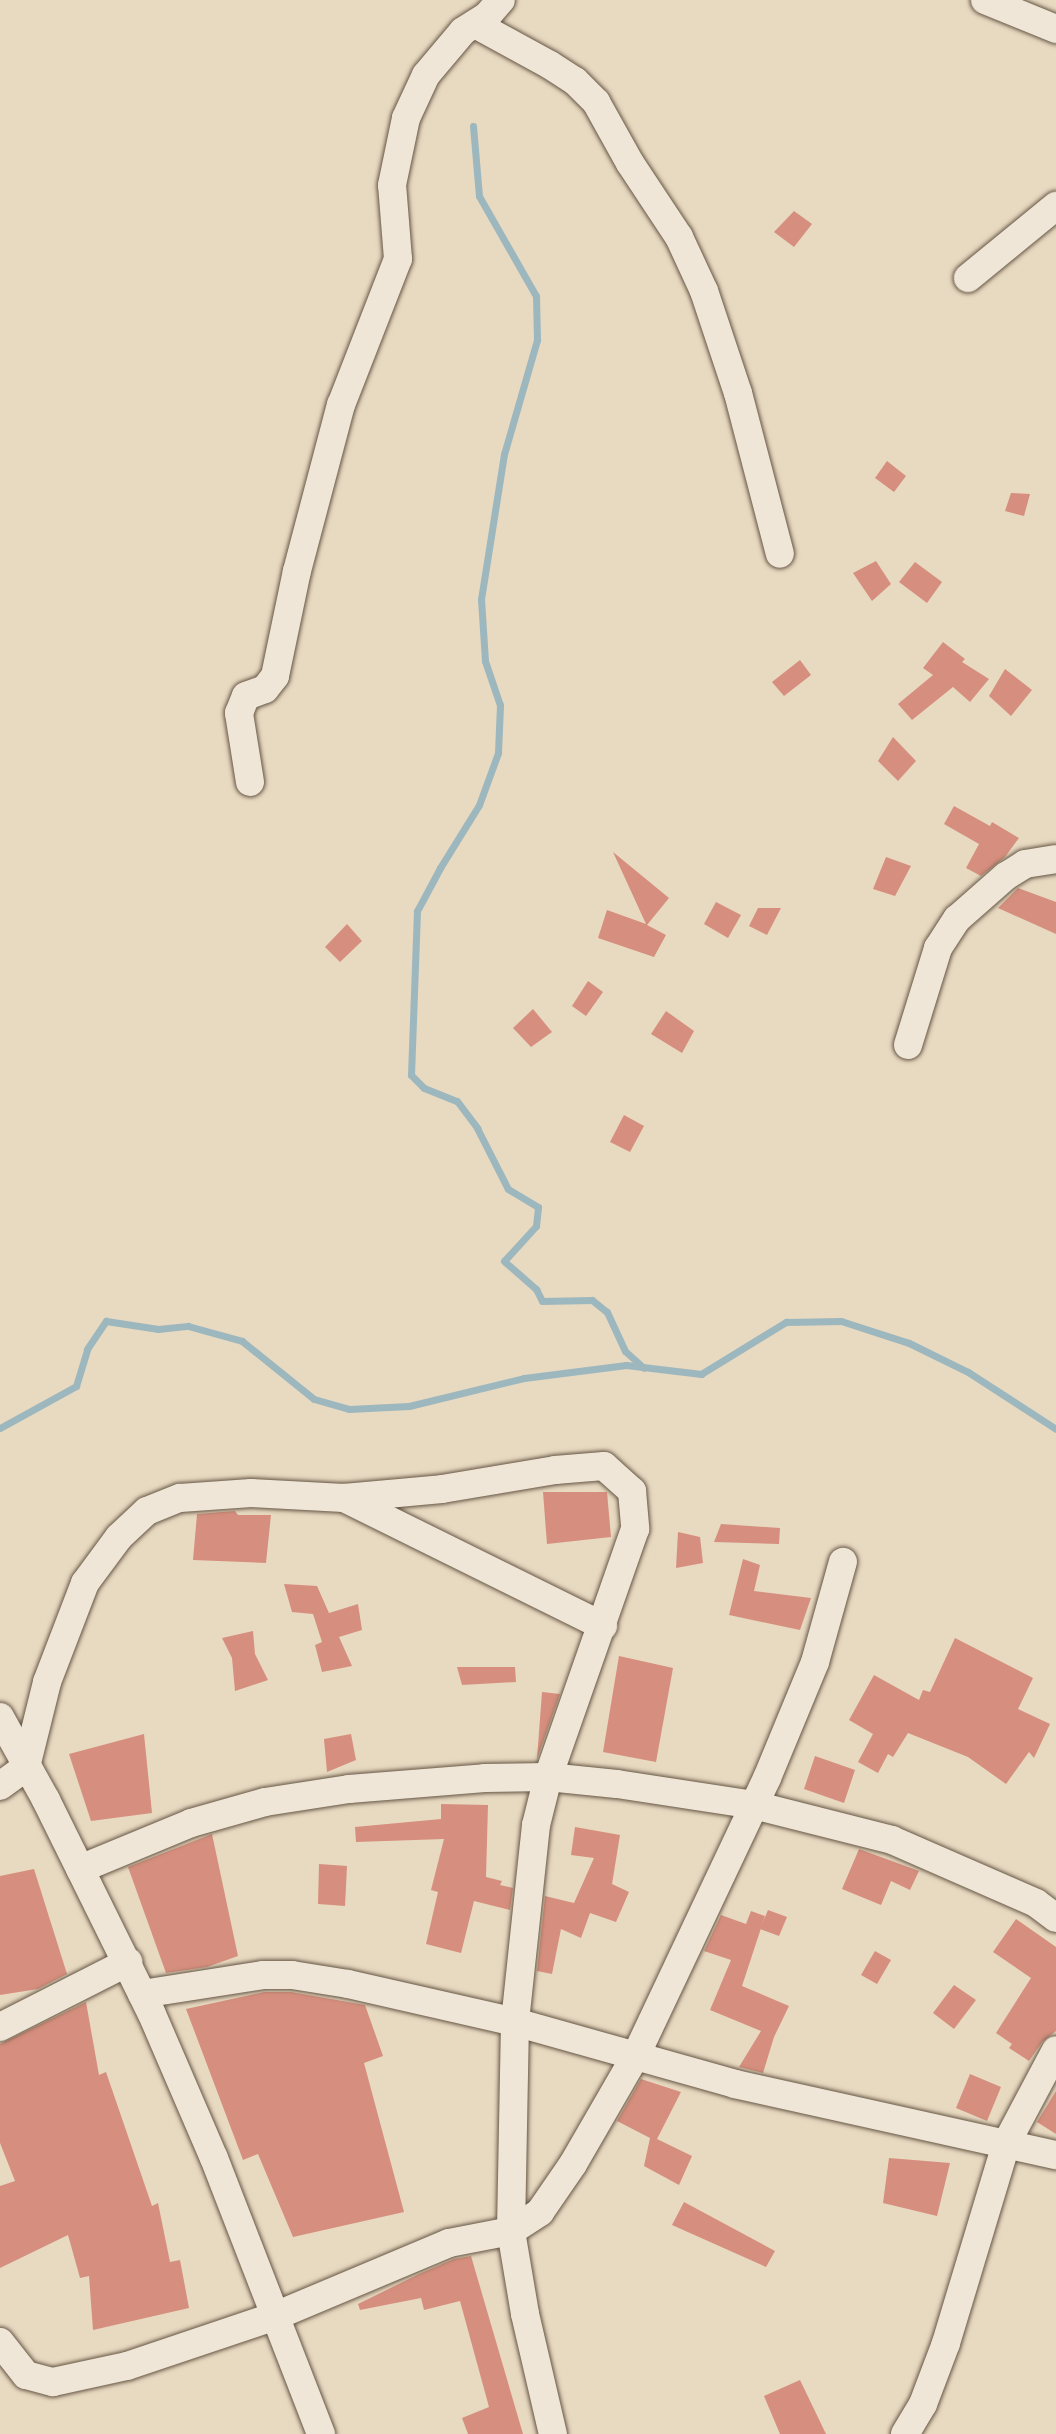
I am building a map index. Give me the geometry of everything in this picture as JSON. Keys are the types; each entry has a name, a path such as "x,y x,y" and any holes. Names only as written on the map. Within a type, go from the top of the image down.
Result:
{"street":[{"path":"250,782 239,713 246,696 265,689 275,677 297,571 341,405 398,260 393,185 406,118 426,75 463,32 501,0"},
{"path":"985,0 1056,29"},
{"path":"475,24 575,81 596,102 630,163 679,237 704,291 738,393 780,554"},
{"path":"968,278 1056,206"},
{"path":"908,1045 938,948 957,919 1006,876 1026,864 1056,859"},
{"path":"0,1786 26,1767 47,1682 85,1583 120,1537 147,1511 180,1498 239,1494 344,1498 442,1489 555,1470 604,1466 632,1492 635,1529 548,1777 536,1825 515,2022 511,2231 525,2314 553,2434"},
{"path":"344,1498 603,1626"},
{"path":"0,2342 26,2375 53,2382 127,2366 273,2317 449,2243 511,2231 540,2212 573,2164 636,2053 754,1805 798,1709 816,1662 843,1562"},
{"path":"0,1717 128,1962 214,2158 273,2317 321,2434"},
{"path":"80,1869 191,1823 265,1802 349,1789 485,1778 548,1777 617,1784 754,1805 892,1840 1036,1903 1056,1918"},
{"path":"0,2027 128,1962"},
{"path":"142,1994 238,1978 292,1975 348,1984 636,2053 734,2084 1056,2155"},
{"path":"905,2434 923,2404 946,2343 1006,2144 1056,2050"}],"building":[{"path":"794,211 812,224 794,247 774,232"},
{"path":"887,461 906,476 894,492 875,478"},
{"path":"1011,493 1030,494 1024,516 1005,511"},
{"path":"876,561 891,584 872,601 853,573"},
{"path":"915,562 942,582 927,603 899,582"},
{"path":"943,642 965,659 962,662 989,679 970,702 953,687 912,720 898,704 933,675 923,668"},
{"path":"800,660 811,675 784,696 772,682"},
{"path":"1005,669 1032,690 1011,716 989,696"},
{"path":"893,737 916,761 898,781 878,761"},
{"path":"954,806 990,826 992,822 1019,838 1005,857 981,876 966,868 979,844 944,824"},
{"path":"613,852 669,898 647,925 666,935 654,957 598,938 607,910 646,924"},
{"path":"886,857 911,866 895,896 873,889"},
{"path":"1018,888 1056,902 1056,934 998,908"},
{"path":"716,902 741,915 728,938 704,924"},
{"path":"758,908 781,908 767,935 749,926"},
{"path":"347,924 362,941 340,962 325,947"},
{"path":"588,981 603,992 586,1016 572,1006"},
{"path":"533,1009 552,1032 531,1047 513,1028"},
{"path":"666,1011 694,1031 682,1053 651,1034"},
{"path":"624,1115 644,1126 630,1152 610,1142"},
{"path":"543,1492 607,1492 611,1537 547,1544"},
{"path":"235,1511 238,1515 271,1515 266,1563 193,1560 197,1514"},
{"path":"721,1524 780,1528 779,1544 714,1542"},
{"path":"678,1532 700,1537 703,1563 676,1568"},
{"path":"743,1559 760,1565 754,1591 811,1598 800,1630 729,1615"},
{"path":"284,1584 317,1586 329,1613 358,1604 362,1630 339,1637 352,1666 322,1672 315,1645 322,1642 313,1614 292,1612"},
{"path":"253,1631 255,1654 268,1680 235,1691 232,1658 222,1638"},
{"path":"955,1638 1033,1678 1018,1709 1050,1724 1034,1758 1029,1752 1006,1784 968,1757 908,1733 893,1757 888,1754 878,1773 858,1762 873,1734 849,1720 874,1675 919,1700 923,1690 930,1692"},
{"path":"619,1656 673,1668 656,1762 603,1752"},
{"path":"457,1667 515,1667 516,1682 462,1685"},
{"path":"542,1692 560,1694 537,1759"},
{"path":"144,1734 152,1813 91,1821 69,1754"},
{"path":"351,1734 356,1760 327,1772 324,1739"},
{"path":"815,1756 855,1770 844,1803 804,1789"},
{"path":"441,1804 488,1805 486,1877 502,1881 500,1885 513,1888 510,1910 474,1901 461,1953 426,1944 438,1892 431,1890 444,1839 356,1842 355,1827 441,1819"},
{"path":"575,1827 620,1835 612,1884 629,1892 616,1922 590,1913 581,1938 561,1929 552,1974 537,1971 545,1896 574,1903 594,1858 571,1855"},
{"path":"212,1834 238,1956 207,1967 166,1973 128,1867"},
{"path":"859,1849 919,1871 910,1890 891,1881 881,1905 842,1889"},
{"path":"319,1864 347,1866 345,1906 318,1904"},
{"path":"34,1869 67,1974 38,1989 0,1995 0,1876"},
{"path":"768,1910 787,1917 779,1936 760,1929"},
{"path":"751,1911 765,1916 742,1986 789,2006 774,2037 763,2073 739,2067 761,2031 710,2010 731,1960 704,1951 721,1915 746,1924"},
{"path":"1016,1919 1056,1947 1056,2031 1042,2042 1029,2061 1009,2048 1012,2044 996,2033 1031,1978 993,1952"},
{"path":"875,1951 891,1960 877,1984 861,1975"},
{"path":"954,1985 976,2000 954,2029 933,2013"},
{"path":"264,1992 291,1992 365,2005 383,2056 364,2063 404,2212 293,2237 258,2154 243,2160 186,2009"},
{"path":"86,2002 99,2075 106,2072 152,2206 158,2203 170,2262 180,2260 189,2308 93,2330 89,2276 80,2278 68,2235 0,2268 0,2186 15,2181 0,2143 0,2044"},
{"path":"970,2074 1001,2087 987,2121 956,2108"},
{"path":"641,2079 681,2092 657,2139 692,2156 679,2185 644,2166 650,2138 617,2121"},
{"path":"1056,2091 1056,2134 1037,2122"},
{"path":"889,2158 950,2163 937,2216 883,2203"},
{"path":"684,2202 775,2251 766,2267 672,2225"},
{"path":"471,2256 523,2434 468,2434 462,2418 489,2407 460,2301 424,2310 421,2298 360,2310 358,2304 454,2259"},
{"path":"800,2380 826,2434 780,2434 764,2396"}],"waterway":[{"path":"473,126 479,196 536,296 537,340 504,454 481,599 485,661 500,705 498,753 479,805 417,911 411,1075 424,1088 457,1101 477,1128 508,1189 538,1207 536,1226 504,1261 536,1289 542,1301 592,1300 607,1312 625,1351 644,1368"},
{"path":"0,1428 76,1386 87,1349 106,1321 158,1329 188,1326 242,1341 314,1399 349,1409 409,1406 524,1378 626,1365 701,1374 786,1322 841,1321 909,1343 968,1372 1056,1429"}]}
